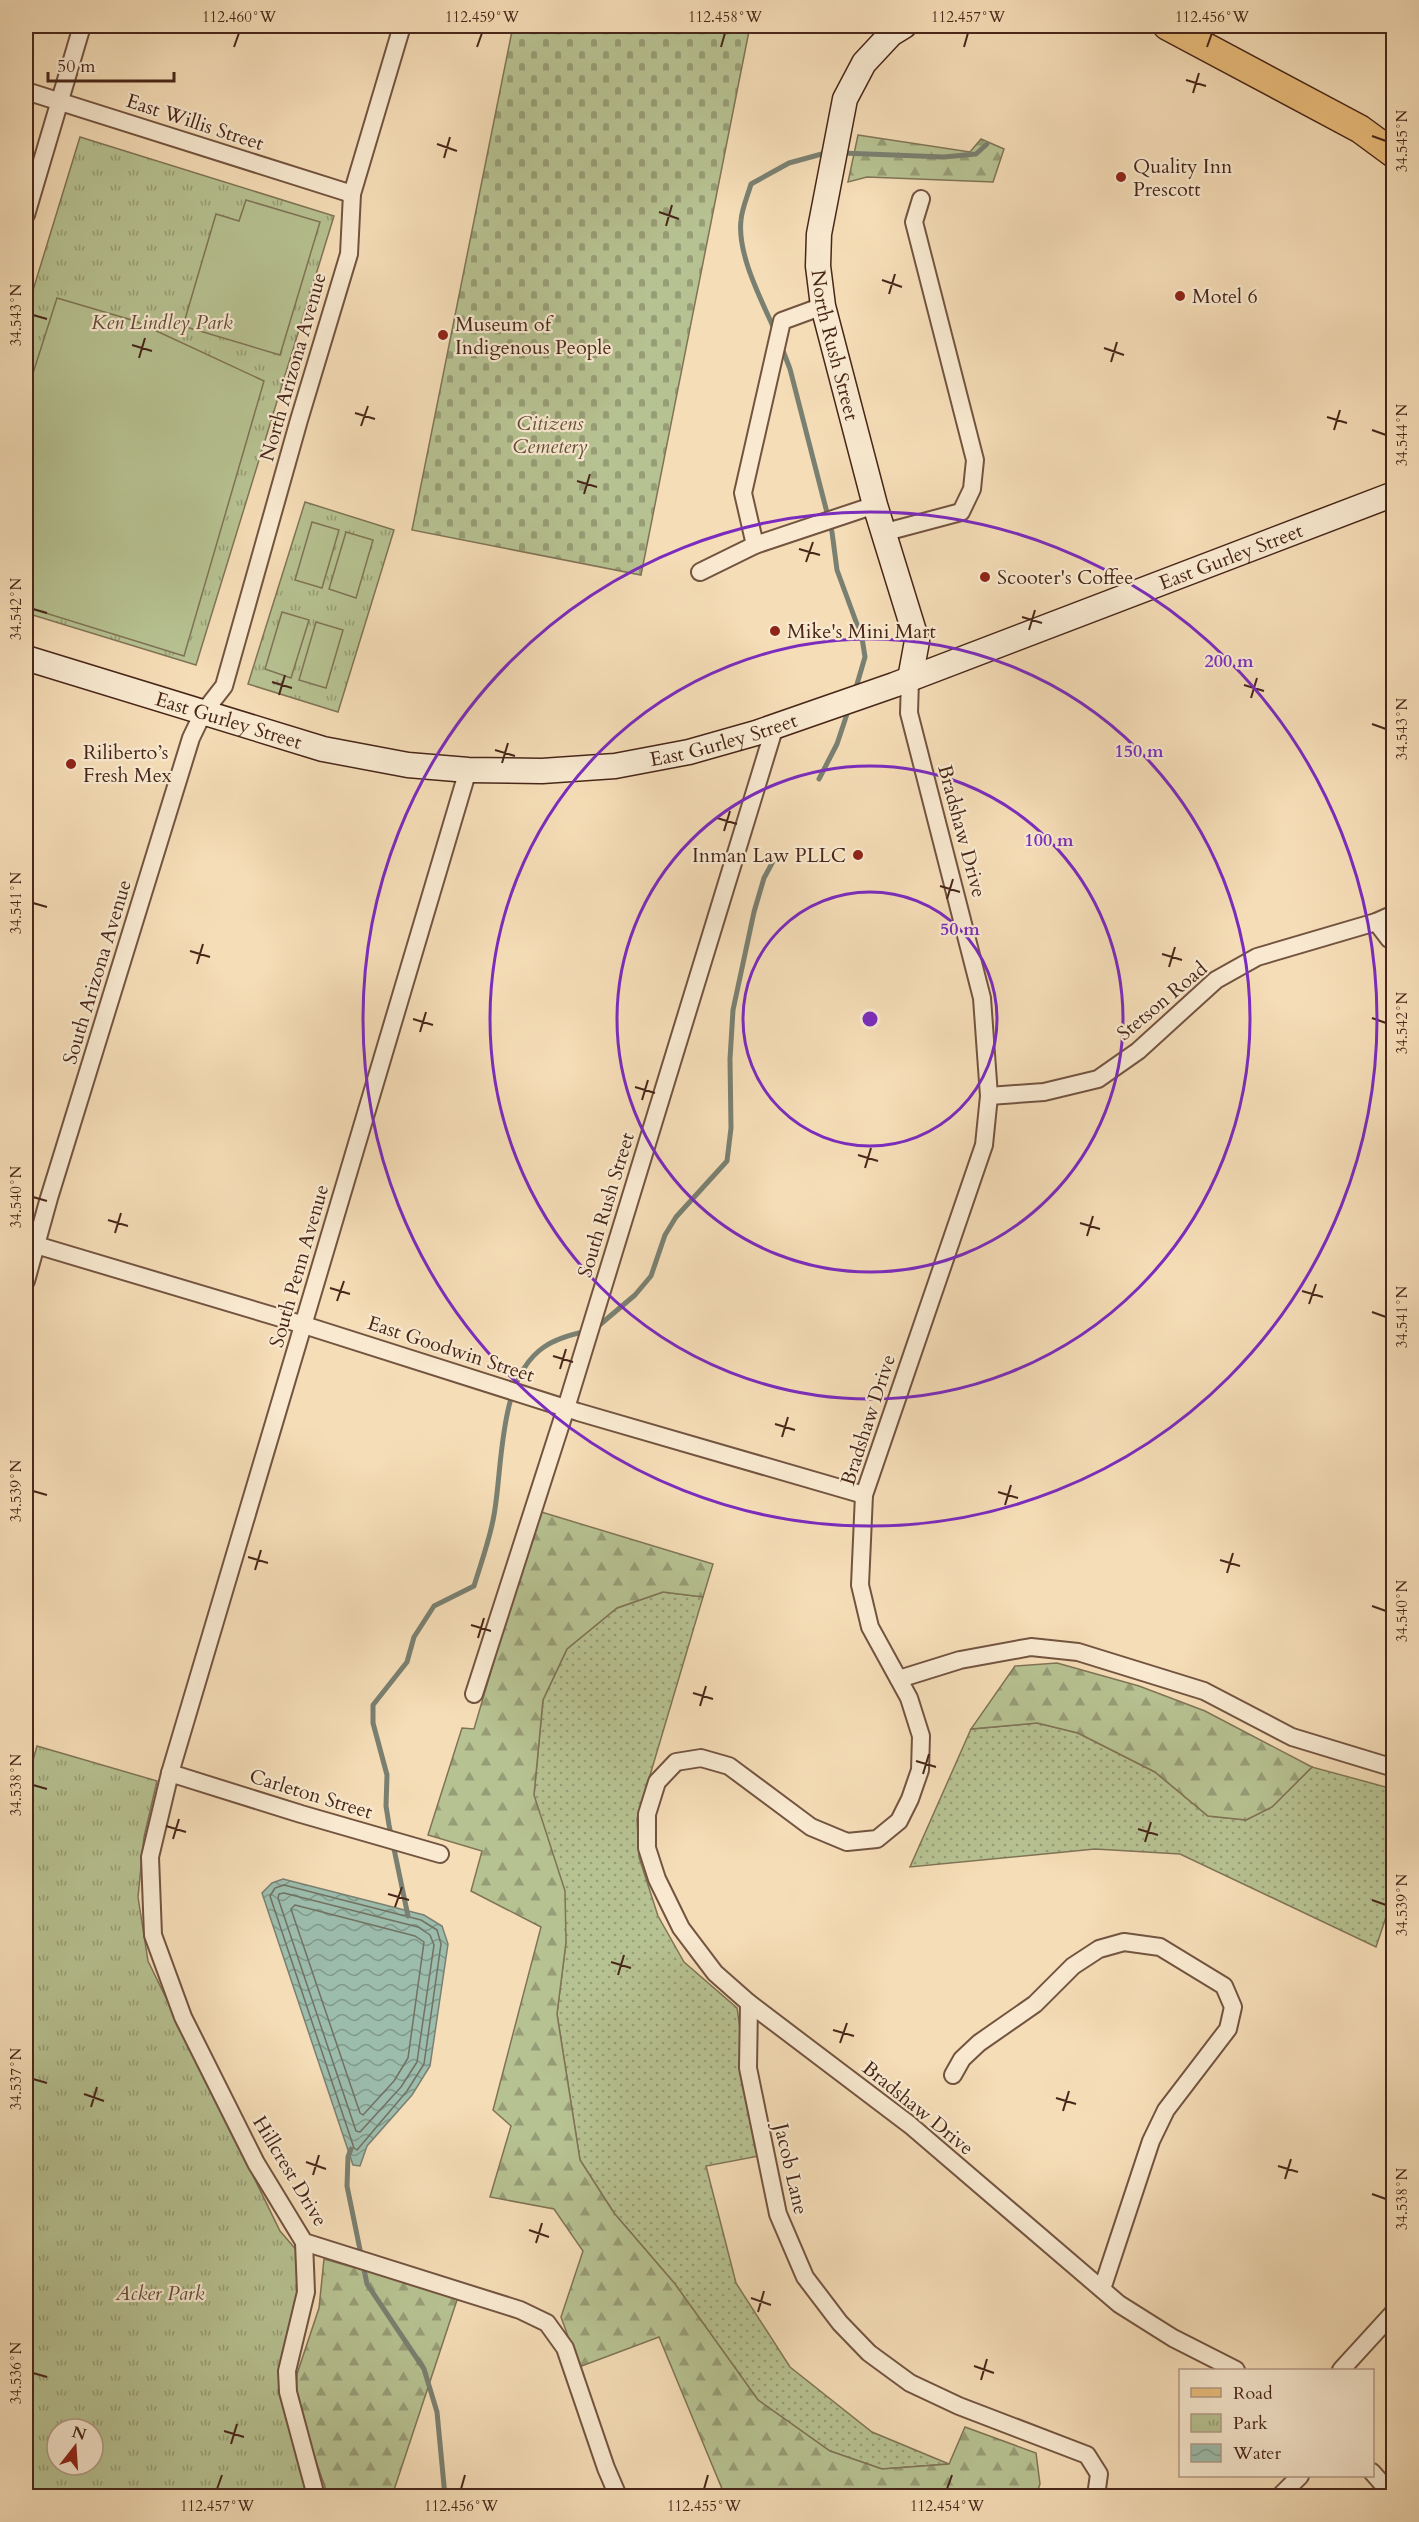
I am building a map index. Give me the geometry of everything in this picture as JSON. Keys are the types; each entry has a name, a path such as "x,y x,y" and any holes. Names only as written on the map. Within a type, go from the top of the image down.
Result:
{"main road":[{"name":"North Rush Street","path":"904,26 891,34 864,63 845,99 819,234 818,266 823,306 882,532 917,641 910,679"},
{"path":"1167,26 1360,129 1394,154"},
{"path":"1360,129 1394,139"},
{"name":"East Gurley Street","path":"26,658 203,713 351,755 408,765 468,770 542,771 615,766 689,752 775,726 910,679 1394,494"}],"street":[{"path":"26,215 82,26"},
{"name":"North Arizona Avenue","path":"203,713 224,686 299,420 349,254 352,194 402,26"},
{"name":"East Willis Street","path":"26,91 352,194"},
{"path":"882,532 961,512 972,489 975,460 914,222 921,199"},
{"path":"755,545 743,494 782,321 823,306"},
{"path":"700,572 755,545 875,505"},
{"name":"Bradshaw Drive","path":"910,679 909,713 982,998 989,1096 984,1145 864,1495 860,1585 870,1627 909,1698 921,1736 920,1770 899,1821 877,1839 847,1842 811,1827 729,1766 701,1758 676,1762 657,1782 647,1814 647,1848 657,1879 688,1937 715,1973 749,2003 910,2125 1119,2304 1173,2338 1234,2369"},
{"name":"South Arizona Avenue","path":"26,1281 31,1243 49,1198 185,760 203,713"},
{"name":"South Rush Street","path":"474,1694 566,1408 775,726"},
{"name":"South Penn Avenue","path":"170,1773 468,770"},
{"name":"Stetson Road","path":"989,1096 1044,1092 1098,1079 1138,1051 1216,980 1226,974 1257,957 1376,922 1394,914"},
{"path":"1376,922 1389,939 1394,941"},
{"name":"East Goodwin Street","path":"31,1243 304,1325 566,1408 864,1495"},
{"path":"899,1679 960,1660 1031,1647 1078,1652 1204,1691 1292,1737 1394,1768"},
{"name":"Carleton Street","path":"170,1773 440,1854"},
{"name":"Hillcrest Drive","path":"170,1773 150,1857 153,1935 183,2017 256,2163 304,2242 520,2310 547,2323 565,2348 606,2468 618,2496"},
{"path":"954,2075 962,2059 979,2043 1035,2004 1073,1965 1099,1948 1124,1942 1161,1947 1224,1986 1233,2007 1228,2029 1166,2110 1151,2141 1102,2289"},
{"name":"Jacob Lane","path":"749,2003 748,2068 777,2214 805,2277 840,2323 869,2353 910,2383 959,2406 1087,2455 1099,2474 1096,2496"},
{"path":"304,2242 306,2292 287,2371 288,2392 316,2496"},
{"path":"1342,2369 1394,2312"},
{"path":"1374,2474 1393,2496"},
{"path":"1280,2496 1298,2477"}],"green space":[{"name":"Citizens Cemetery","path":"513,26 750,26 641,575 412,530"},
{"path":"858,135 970,152 981,139 1004,149 993,182 867,177 848,182"},
{"name":"Ken Lindley Park","path":"80,137 334,216 196,665 26,613 26,313"},
{"path":"246,200 320,222 280,355 183,326 216,214 239,221"},
{"path":"57,298 135,321 264,381 184,656 26,607 26,395"},
{"path":"305,502 394,530 338,712 248,684"},
{"path":"312,522 339,530 322,588 295,580"},
{"path":"346,532 373,540 356,598 329,589"},
{"path":"282,612 309,620 291,678 265,669"},
{"path":"316,622 343,630 326,688 299,680"},
{"path":"538,1511 713,1564 703,1597 663,1592 617,1608 567,1649 543,1700 534,1795 565,1891 566,1942 557,2014 580,2160 614,2213 675,2284 758,2400 830,2451 882,2469 949,2464 965,2427 1036,2453 1040,2484 1036,2496 725,2496 659,2337 579,2367 561,2317 583,2251 554,2209 490,2197 511,2126 493,2110 541,1927 471,1891 482,1851 428,1835 462,1728 474,1729"},
{"path":"663,1592 703,1597 637,1819 639,1857 658,1916 684,1962 737,2008 759,2156 706,2166 736,2283 790,2367 872,2432 949,2464 882,2469 830,2451 758,2400 675,2284 614,2213 580,2160 557,2014 566,1942 534,1795 543,1700 567,1649 617,1608"},
{"path":"1057,1663 1139,1686 1205,1711 1312,1767 1272,1807 1246,1820 1208,1816 1155,1772 1078,1733 1037,1723 971,1729 1015,1666"},
{"path":"1037,1723 1078,1733 1155,1772 1208,1816 1246,1820 1272,1807 1312,1767 1393,1789 1393,1905 1390,1905 1376,1947 1180,1854 1095,1849 910,1867 971,1729"},
{"name":"Acker Park","path":"37,1746 157,1781 144,1837 138,1897 148,1961 280,2231 299,2253 298,2294 280,2368 308,2496 26,2496 26,1785"},
{"path":"324,2259 458,2297 392,2496 328,2496 296,2403 297,2374 319,2308"}],"water":[{"path":"283,1879 424,1915 442,1926 448,1944 430,2066 412,2095 367,2146 360,2166 353,2165 262,1893 272,1883"}],"waterway":[{"path":"842,153 944,157 976,154 987,144"},
{"path":"775,331 746,262 741,233 744,206 751,184 789,163 829,152"},
{"path":"782,348 790,369 832,532 837,570 862,638 865,657 855,691"},
{"path":"819,779 837,744 849,708"},
{"path":"596,1328 635,1295 651,1276 665,1235 676,1217 727,1161 731,1128 730,1059 733,1010 754,912 764,878 777,854"},
{"path":"408,1916 389,1825 386,1806 387,1775 373,1723 373,1705 407,1662 414,1637 434,1606 474,1586 492,1524 505,1424 518,1379 529,1361 544,1347 560,1339 587,1331"},
{"path":"351,2149 348,2157 347,2186 367,2284 424,2369 437,2412 445,2496"}],"place":[{"name":"Quality Inn Prescott","path":"1121,177"},
{"name":"Motel 6","path":"1180,296"},
{"name":"Museum of Indigenous People","path":"443,335"},
{"name":"Scooter's Coffee","path":"985,577"},
{"name":"Mike's Mini Mart","path":"775,631"},
{"name":"Riliberto’s Fresh Mex","path":"71,764"},
{"name":"Inman Law PLLC","path":"858,855"}]}
